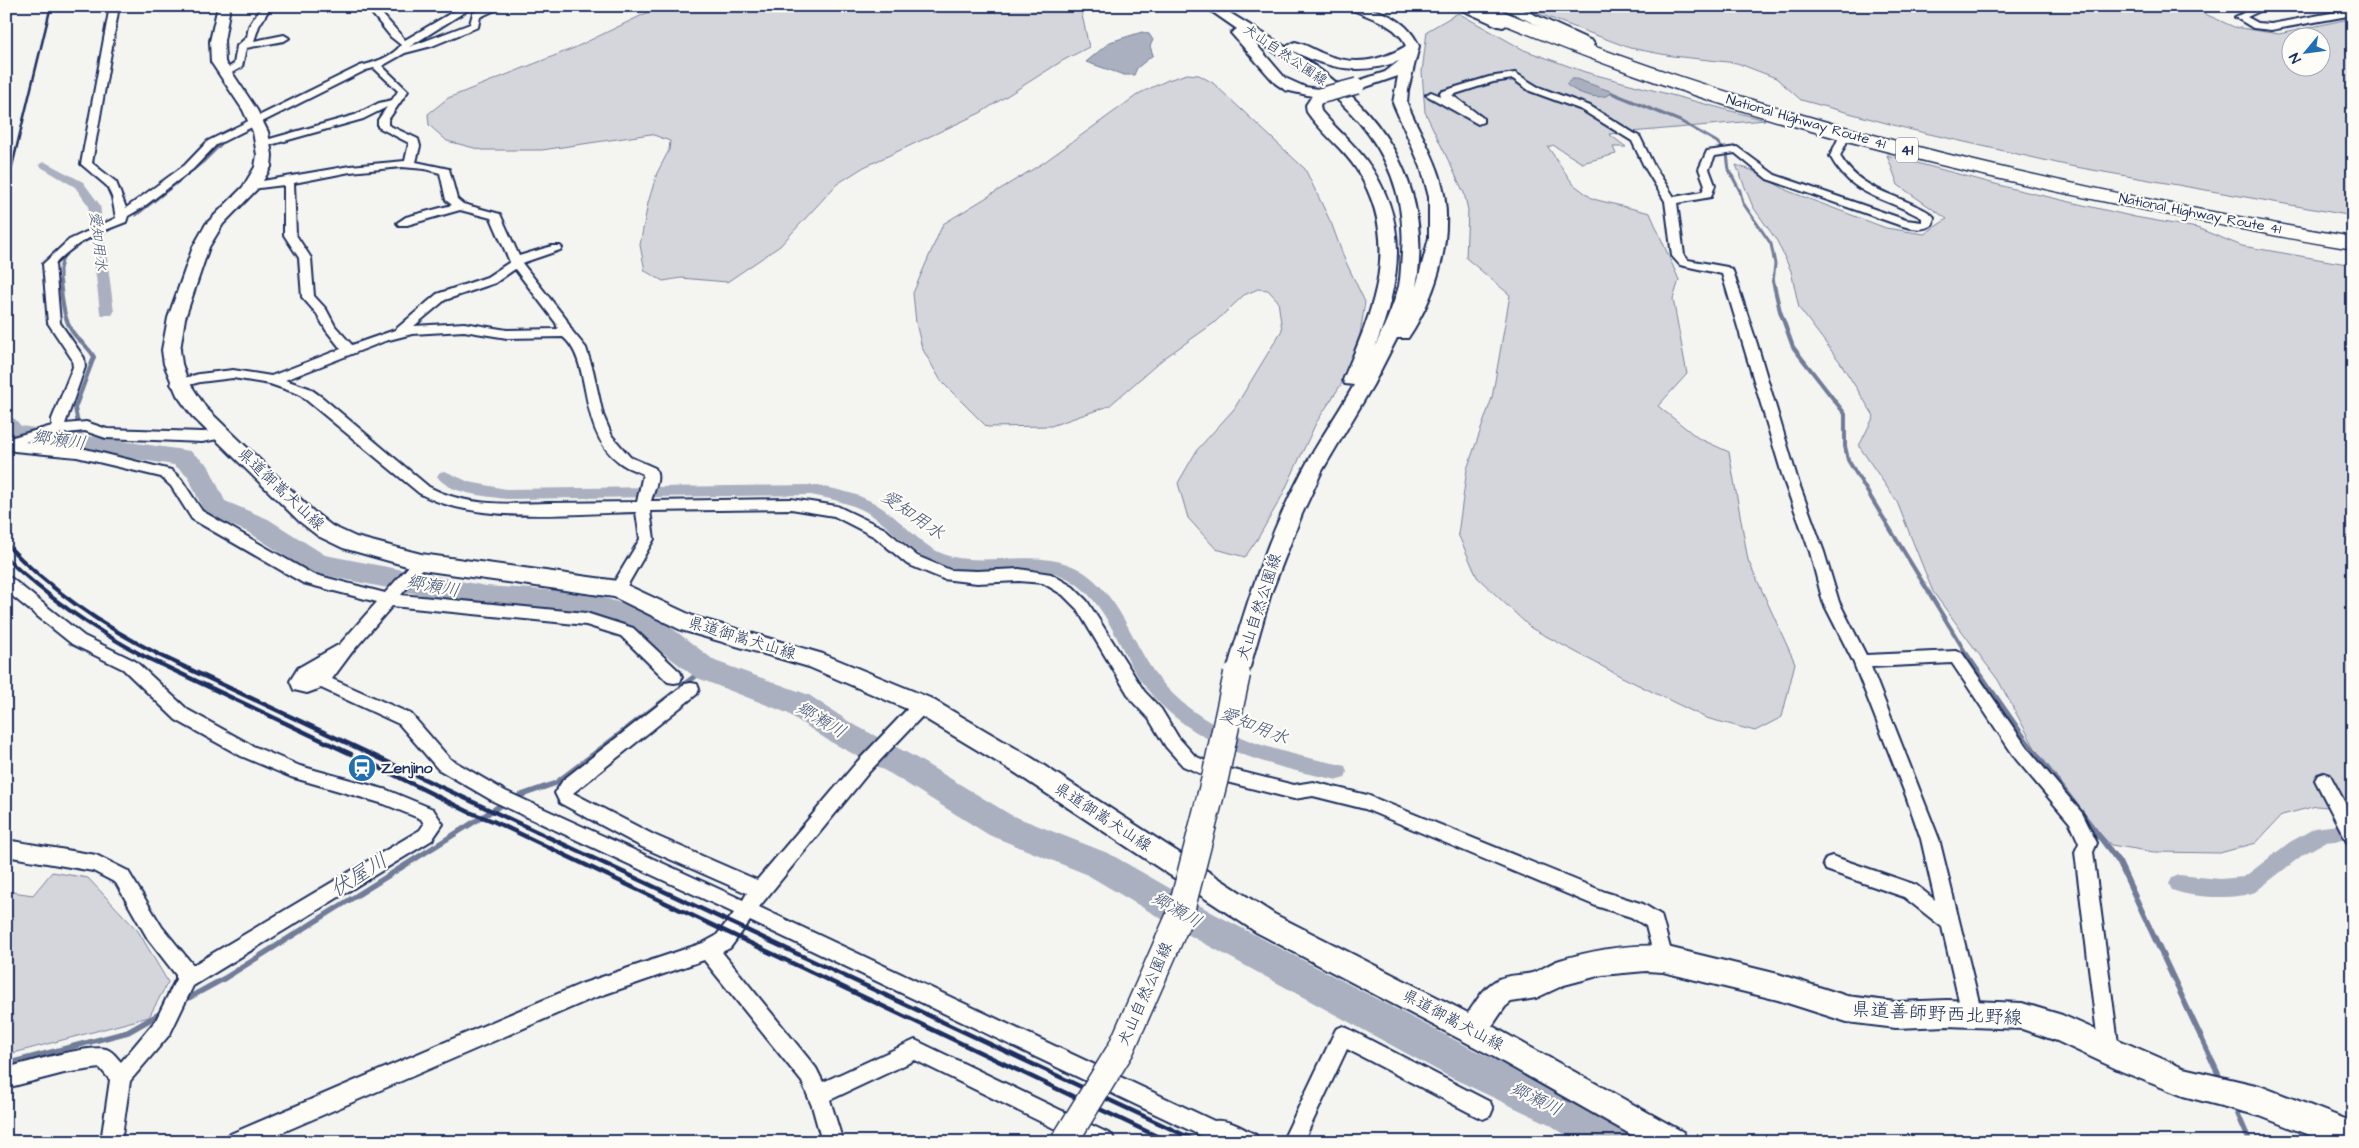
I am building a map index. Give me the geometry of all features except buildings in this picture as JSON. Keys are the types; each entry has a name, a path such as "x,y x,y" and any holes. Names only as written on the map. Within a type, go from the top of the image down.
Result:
{"highway":[{"name":"National Highway Route 41","path":"1475,6 1727,99 1845,135 2058,186 2353,243"},
{"name":"National Highway Route 41","path":"1494,6 1583,46 1789,110 1939,151 2138,195 2353,234"}],"main road":[{"name":"県道御嵩犬山線","path":"224,6 217,52 218,65 256,120 265,152 263,169 251,186 212,227 200,247 171,341 172,366 183,393 199,412 224,434 306,516 325,531 350,544 417,566 618,589 689,624 814,660 922,705 1023,765 1265,923 1504,1047 1673,1142"},
{"path":"1200,6 1243,37 1281,83 1300,91 1319,95 1313,105 1314,112 1352,152 1366,172 1387,220 1390,242 1390,272 1380,309 1350,386 1344,417"},
{"name":"犬山自然公園線","path":"1064,1142 1120,1049 1180,915 1215,778 1237,674 1263,583 1311,474 1392,328 1408,285 1412,242 1410,210 1402,181 1391,156 1377,134 1347,99 1287,54 1210,6"},
{"path":"1222,6 1299,48 1330,62 1345,65 1372,66 1410,54"},
{"path":"1331,441 1362,407 1410,318 1425,286 1438,239 1437,203 1432,178 1400,103 1399,92 1409,65 1410,54 1406,33 1392,21 1349,6"},
{"path":"1459,6 1522,31 1583,46"},
{"path":"1504,6 1583,46"},
{"name":"犬山自然公園線","path":"1319,95 1388,76 1399,70 1410,54"},
{"name":"県道善師野西北野線","path":"1472,1031 1495,998 1505,990 1536,985 1560,973 1602,962 1646,958 1663,959 1778,987 1847,1009 1896,1015 1972,1014 2022,1016 2062,1029 2183,1082 2260,1101 2353,1137"}],"street":[{"path":"115,6 86,164 106,176 112,185 117,195 119,218"},
{"path":"225,73 239,65 242,46 252,38 254,26 267,6"},
{"path":"370,6 403,47 419,49 439,38 475,25 476,15 500,6"},
{"path":"62,428 59,419 79,367 78,358 72,353 54,323 49,264 66,246 138,206 189,167 212,143 363,68 376,65 439,22 470,6"},
{"path":"2267,6 2240,17 2256,26 2271,27 2353,12"},
{"path":"242,46 284,38"},
{"path":"376,65 403,92 383,120 383,127 414,141 415,146 410,163"},
{"path":"1431,95 1478,121 1444,94 1492,79 1514,76 1534,89 1586,108 1636,139 1649,166 1671,201 1678,256 1684,263 1727,271 1751,344 1791,481 1817,552 1831,602 1861,662 1930,839 1972,1014"},
{"path":"263,144 359,117 397,102"},
{"path":"1671,201 1683,200 1692,195 1707,195 1710,185 1704,169 1711,153 1737,150 1771,177 1790,185 1903,223 1917,226 1927,224 1928,217 1919,211 1866,190 1856,184 1839,166 1835,156 1845,135"},
{"path":"251,186 288,182 367,167 410,163 445,171 449,194 452,200 459,206 496,216 516,262 562,322 566,333"},
{"path":"288,182 290,235 303,249 308,266 308,297 322,312 330,327 349,350"},
{"path":"403,223 410,219 440,214 459,206"},
{"path":"401,331 441,297 491,280 516,262 556,248"},
{"path":"272,380 401,331 464,327 506,334 566,333 575,338 583,357 596,415 605,434 622,458 650,471 650,480 642,507 647,540 618,589"},
{"path":"178,384 216,375 234,374 272,380 304,391 424,490 449,502 492,509 791,504 814,506 837,511 862,522 880,533 912,560 948,574 977,577 1019,575 1046,578 1068,591 1082,604 1138,696 1155,714 1172,742 1189,761 1211,771 1294,792 1313,789 1367,802 1603,900 1636,910 1654,921 1663,959"},
{"path":"9,442 62,428 86,426 106,432 202,437 224,434"},
{"path":"9,442 14,446 77,452 166,473 175,479 190,508 208,522 308,579 387,599 511,613 586,619 627,632 674,677"},
{"path":"346,648 304,672 298,681 300,685 307,687 321,681 338,662 346,648 417,566"},
{"path":"6,582 78,640 129,665 182,715 247,751 297,772 387,796 427,814 434,824 426,835 186,980"},
{"path":"1861,662 1956,657 2022,754 2076,818 2088,843 2084,852 2109,1051"},
{"path":"321,681 405,719 444,764 518,806 746,910 1213,1131 1224,1130 1249,1142"},
{"path":"691,689 569,784 564,793 566,798 648,841 760,890"},
{"path":"234,1142 588,991 708,950 723,942 732,932 760,890 863,767 888,738 922,705"},
{"path":"2324,780 2353,836"},
{"path":"6,848 96,863 122,877 155,933 186,972 186,980 163,1027 121,1077 111,1142"},
{"path":"1832,864 1910,891 1950,922"},
{"path":"708,950 809,1075 818,1095 833,1142"},
{"path":"1292,1142 1343,1036 1483,1109"},
{"path":"818,1095 915,1050 1105,1142"},
{"path":"6,1078 64,1063 104,1058 121,1077"}],"shaded area":[{"path":"661,6 1080,6 1089,47 1062,61 980,113 864,167 837,184 780,246 727,282 681,278 663,281 645,271 640,245 648,203 657,173 669,150 670,141 651,134 542,150 482,150 447,141 429,125 428,114 448,98 574,48"},
{"path":"1518,6 2205,6 2205,14 2234,27 2282,33 2282,78 2332,78 2332,28 2307,28 2353,18 2353,216 2070,166 1912,130 1801,100 1776,78 1737,63 1672,56 1630,48"},
{"path":"1458,13 1524,50 1585,72 1765,120 1609,134 1626,147 1613,147 1616,154 1582,163 1553,145 1548,147 1573,184 1593,199 1650,213 1679,280 1673,299 1687,374 1658,406 1698,438 1729,452 1748,560 1795,663 1782,717 1755,731 1706,718 1622,677 1531,628 1477,577 1458,534 1467,469 1492,398 1510,295 1466,258 1468,210 1464,193 1425,112 1422,72 1427,31"},
{"path":"1187,74 1199,75 1213,83 1305,169 1332,225 1344,258 1365,302 1360,334 1342,383 1316,423 1282,496 1245,557 1216,549 1188,518 1178,483 1197,450 1234,409 1282,330 1278,301 1268,290 1258,289 1244,295 1214,323 1163,359 1109,406 1051,426 987,427 941,381 922,348 916,323 913,293 943,224 1043,163 1140,93 1168,80"},
{"path":"1887,155 2014,189 2135,217 2197,228 2242,246 2353,265 2353,809 2316,806 2282,815 2256,843 2220,853 2154,852 2111,845 2059,792 1998,680 1933,592 1897,502 1859,446 1874,416 1840,362 1799,308 1791,271 1777,241 1753,207 1736,165 1751,170 1788,191 1886,228 1924,234 1947,219 1898,185"},
{"path":"52,872 88,878 138,931 168,982 149,1017 6,1055 6,891 33,895"}],"water":[{"path":"1142,32 1149,34 1153,40 1150,46 1153,55 1137,68 1134,75 1124,75 1086,62 1110,42"},
{"path":"1572,79 1613,92 1602,97 1589,96 1576,91 1566,84"}],"waterway":[{"path":"6,10 14,6"},
{"path":"460,14 476,6"},
{"path":"1612,93 1680,121 1717,142 1727,154 1729,170 1740,191 1743,203 1771,244 1775,264 1773,281"},
{"path":"136,215 204,161 225,140"},
{"name":"愛知用水","path":"45,165 74,180 85,190 94,205 107,312"},
{"name":"愛知用水","path":"85,241 109,230"},
{"path":"60,281 60,269 64,253"},
{"path":"60,281 67,322 74,334 90,350 94,357 75,408 80,435 74,441"},
{"path":"1773,281 1780,311 1793,347 1845,414 1845,446 1848,460 1967,655"},
{"name":"郷瀬川","path":"6,425 14,433 181,457 199,471 214,507 259,526 318,564 486,597 589,604 642,621 705,669 798,704 840,732 902,765 1000,825 1098,864 1201,924 1461,1063 1562,1111 1611,1142"},
{"name":"愛知用水","path":"445,476 465,487 506,494 811,490 839,495 874,509 915,544 932,556 942,560 968,565 1036,564 1053,566 1068,571 1082,579 1102,600 1149,679 1166,699 1187,717 1209,731 1260,753 1286,761 1338,772"},
{"path":"1966,654 2027,742 2119,862 2221,1080"},
{"name":"伏屋川","path":"682,686 705,669"},
{"name":"伏屋川","path":"513,798 556,783 674,693"},
{"name":"伏屋川","path":"183,1001 225,978 506,802"},
{"name":"愛知用水","path":"2179,884 2220,888 2248,886 2297,848 2322,834 2353,831"},
{"name":"伏屋川","path":"6,1064 128,1032 163,1012"},
{"path":"2234,1105 2250,1142"}],"railway":[{"path":"6,191 51,6"},
{"path":"6,544 41,577 78,606 118,632 160,655"},
{"path":"6,558 37,586 70,611 142,655"},
{"path":"139,654 351,754"},
{"path":"157,654 1199,1142"},
{"path":"376,766 469,812 493,821 1169,1142"}],"place":[{"name":"Zenjino","path":"362,768"}]}
